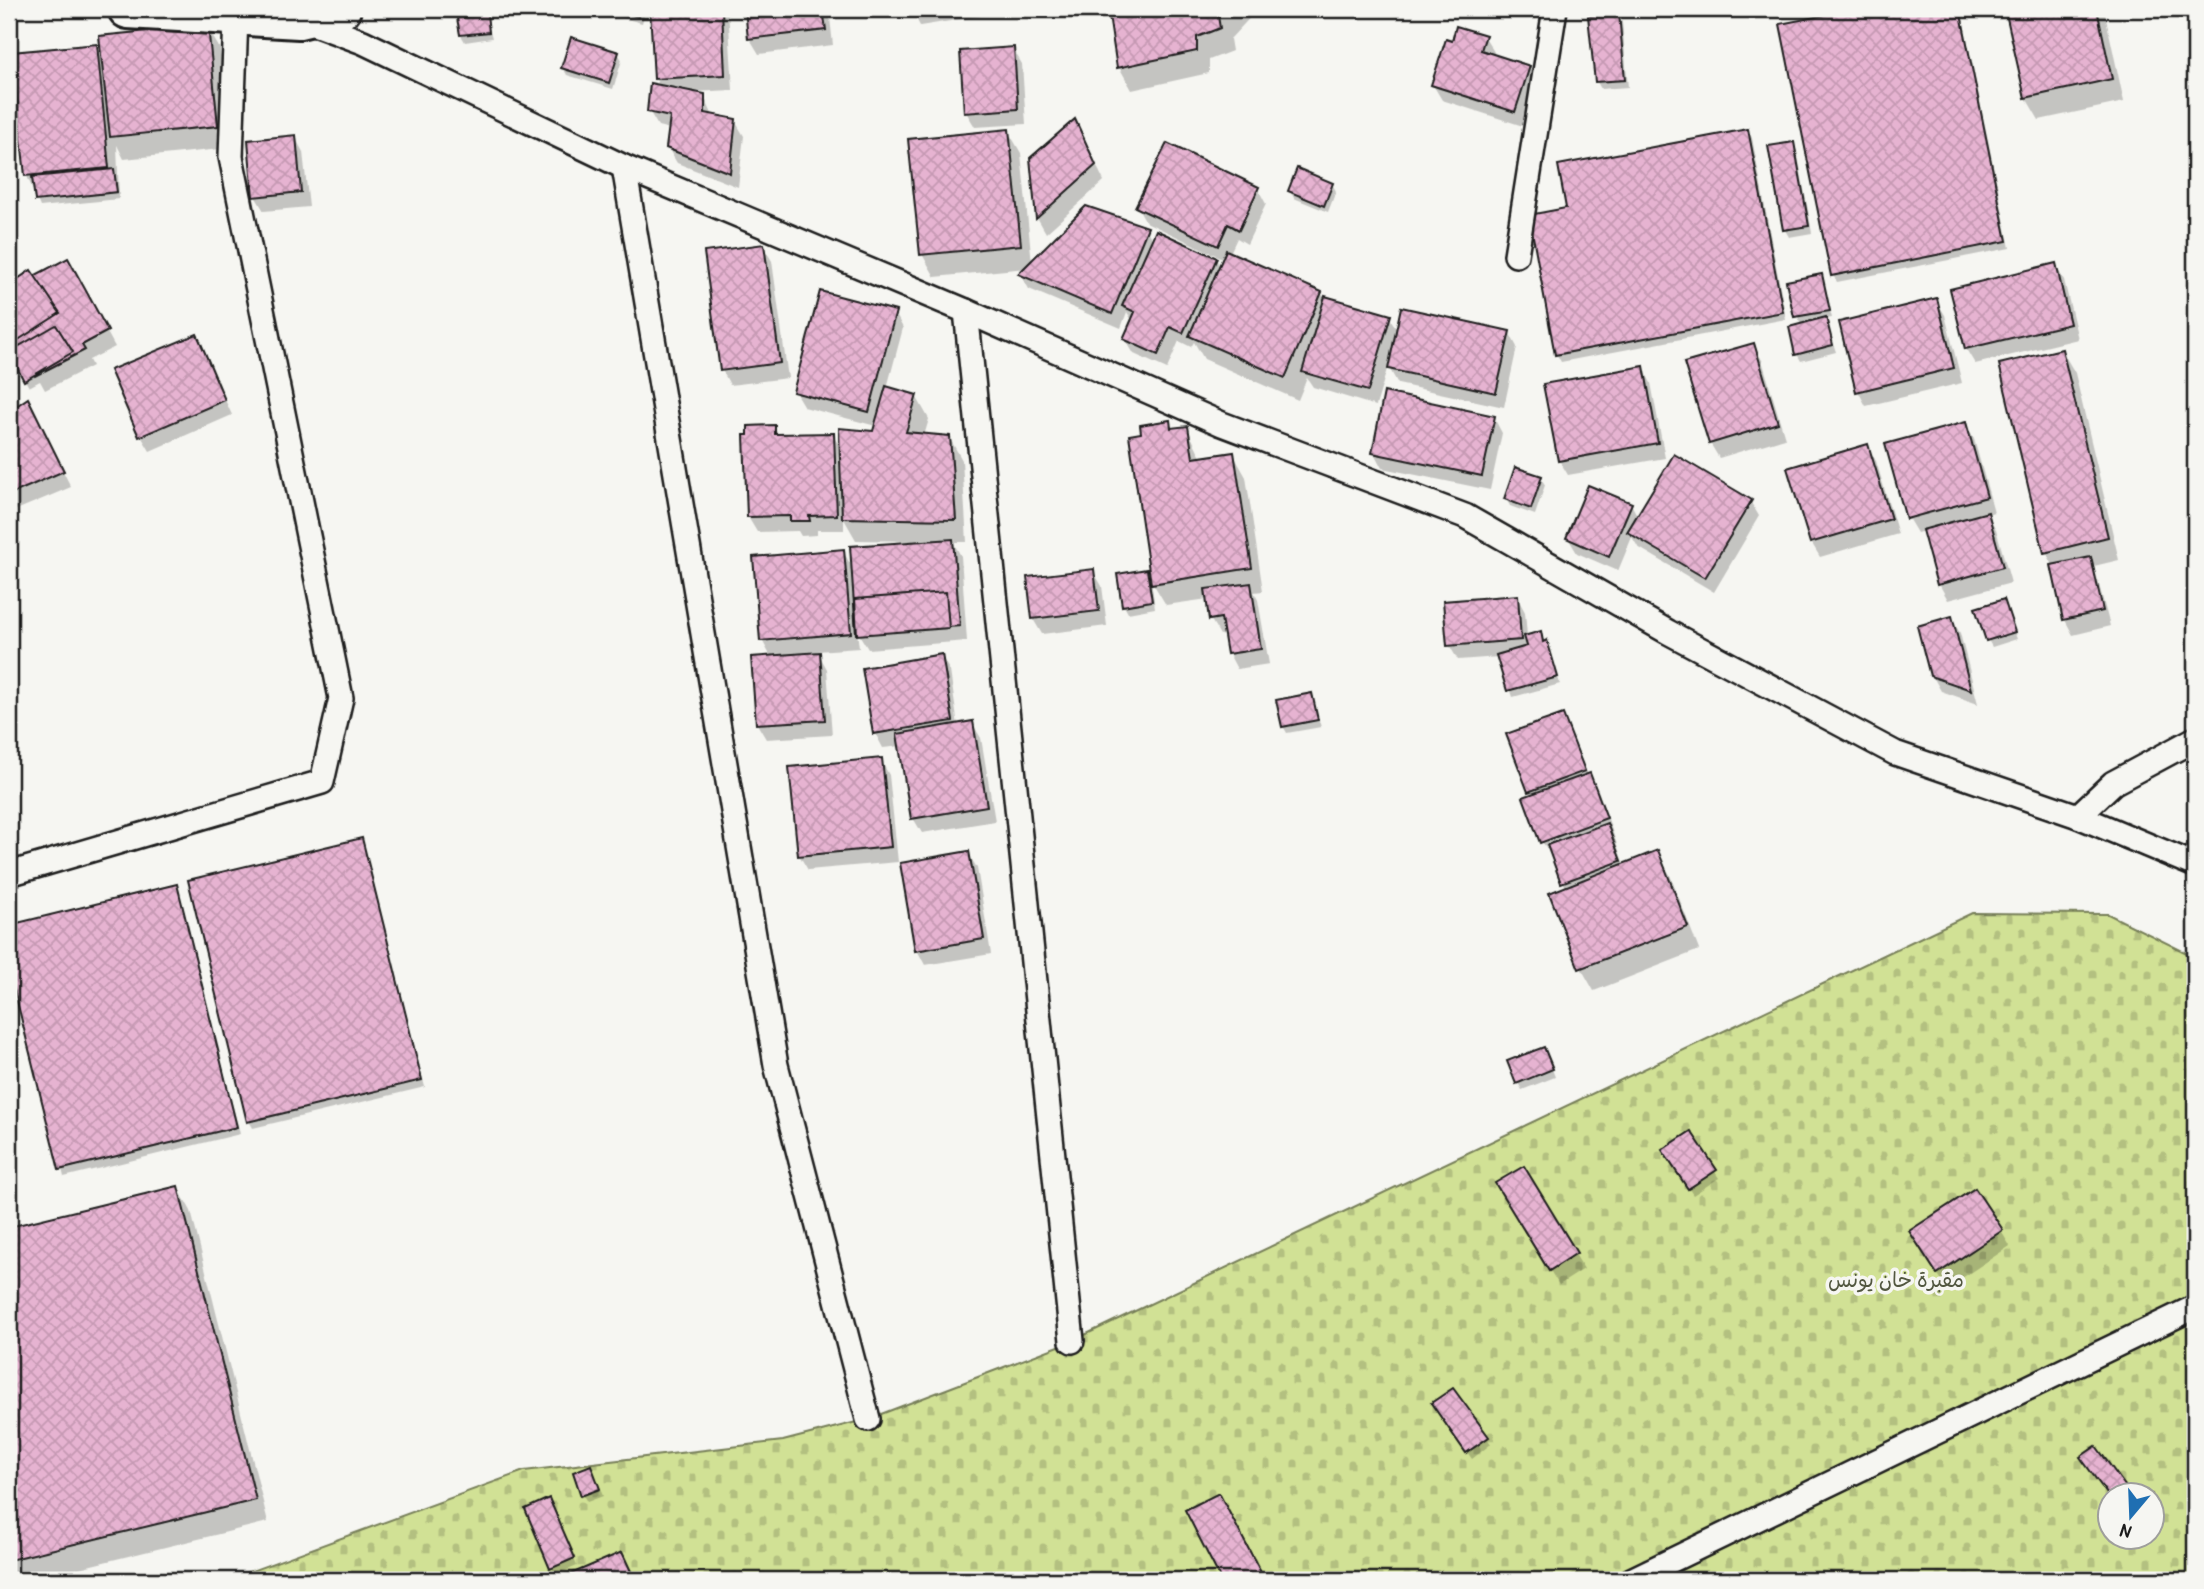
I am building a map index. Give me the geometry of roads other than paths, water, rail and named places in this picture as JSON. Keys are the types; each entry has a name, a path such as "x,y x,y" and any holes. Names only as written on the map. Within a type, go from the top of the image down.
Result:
{"street":[{"path":"128,9 299,19 341,9"}],"lane":[{"path":"1516,255 1555,9"},
{"path":"9,874 322,782 341,698 231,157 236,16"},
{"path":"299,19 363,42 624,167 966,311 1222,424 1465,516 1668,632 1895,753 2078,816 2195,865"},
{"path":"624,167 776,1065 868,1419"},
{"path":"966,311 1072,1341"},
{"path":"2078,816 2113,783 2195,739"},
{"path":"1631,1580 2195,1307"}],"park label":[{"name":"مقبرة خان يونس","path":"1896,1280"}]}
